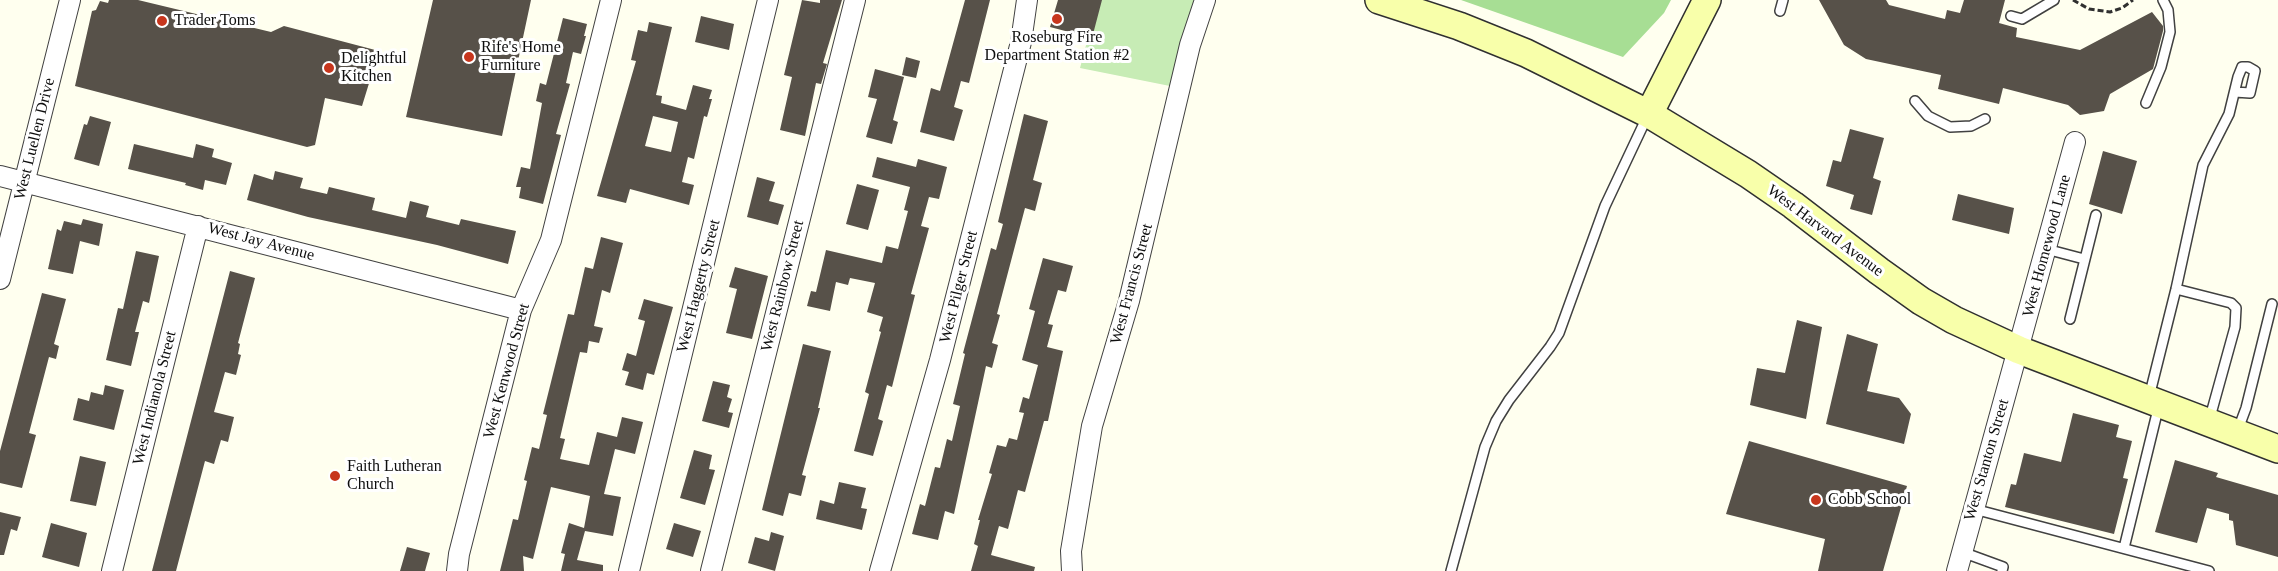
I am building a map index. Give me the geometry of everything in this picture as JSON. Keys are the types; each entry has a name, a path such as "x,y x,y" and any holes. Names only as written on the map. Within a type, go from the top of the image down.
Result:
{"main road":[{"name":"West Harvard Avenue","path":"1379,0 1459,26 1526,53 1689,136 1757,180 1921,301 1954,320 2019,350 2278,449"},
{"path":"1649,114 1707,0"}],"street":[{"name":"West Luellen Drive","path":"0,279 70,0"},
{"name":"West Kenwood Street","path":"457,571 459,554 521,310 551,240 611,0"},
{"name":"West Haggerty Street","path":"629,571 768,0"},
{"name":"West Rainbow Street","path":"711,571 855,0"},
{"name":"West Pilger Street","path":"880,571 943,348 1021,42 1027,0"},
{"name":"West Francis Street","path":"1072,571 1071,550 1092,426 1129,301 1190,45 1205,0"},
{"name":"West Homewood Lane","path":"2019,350 2075,142"},
{"name":"West Jay Avenue","path":"0,176 521,310"},
{"name":"West Indianola Street","path":"112,571 198,226"},
{"name":"West Stanton Street","path":"1959,562 2019,350"}],"lane":[{"path":"1779,11 1783,0"},
{"path":"2011,16 2022,19 2054,0"},
{"path":"2146,103 2161,67 2170,32 2168,10 2163,0"},
{"path":"2124,548 2203,165 2229,114 2235,92"},
{"path":"1915,101 1928,116 1950,127 1971,126 1985,119"},
{"path":"1451,571 1474,479 1496,421 1558,333 1605,206 1649,114"},
{"path":"2070,319 2096,214"},
{"path":"2046,249 2084,259"},
{"path":"2176,289 2231,303 2236,308 2235,327 2209,423"},
{"path":"2237,433 2246,408 2272,304"},
{"path":"1973,509 2209,571"},
{"path":"1959,562 2003,567 2002,571"}],"path":[{"path":"2073,0 2089,9 2110,12 2122,8 2133,0"}],"green space":[{"path":"1098,0 1204,0 1180,88 1080,68"},
{"path":"1461,0 1671,0 1664,13 1623,57"}],"building":[{"path":"109,0 138,0 271,32 284,26 379,51 362,106 325,98 315,145 307,147 75,86 92,11 96,10 100,1 108,3"},
{"name":"Rife's Home Furniture","path":"433,0 531,0 502,136 406,117"},
{"path":"802,0 820,3 820,0 842,0 823,63 827,64 821,84 816,83 805,136 780,130 792,77 784,75"},
{"path":"965,0 990,0 969,83 961,81 954,107 963,110 954,141 920,132 931,88 940,91"},
{"path":"1058,0 1102,0 1092,38 1050,27"},
{"path":"1819,0 1886,0 1889,5 1945,19 1947,10 1960,13 1964,0 2005,0 1999,23 2017,28 2016,37 2080,50 2152,12 2163,26 2163,31 2153,69 2110,94 2104,111 2080,115 2068,105 2003,88 1999,104 1938,89 1941,75 1866,59 1844,45"},
{"path":"701,16 734,24 729,50 695,42"},
{"path":"563,18 587,24 584,36 586,36 581,54 573,52 566,83 570,84 556,134 561,135 543,204 519,198 521,187 516,187 521,167 530,169 542,103 536,101 540,83 546,85"},
{"path":"649,22 672,27 656,95 662,96 661,103 686,110 693,85 712,90 709,99 712,99 707,117 704,116 694,159 688,157 682,182 694,185 689,205 630,189 626,203 597,196 636,61 631,60 638,30 647,32","holes":["653,116 678,122 671,152 645,146"]},
{"path":"906,57 920,61 916,78 902,75"},
{"path":"875,69 904,77 893,120 898,122 892,144 866,137 877,99 868,97"},
{"path":"1024,114 1048,121 1033,180 1042,183 1035,211 1025,208 997,314 1000,315 992,343 998,345 992,368 986,366 954,514 945,511 938,540 912,534 920,504 925,506 935,467 940,468 947,439 952,441 960,406 953,404 965,354 963,353 991,248 996,250 1003,224 998,222"},
{"path":"90,116 111,122 99,166 74,159 84,124 87,125"},
{"path":"1850,129 1884,138 1873,178 1881,181 1872,215 1850,209 1854,195 1826,186 1833,160 1841,162"},
{"path":"134,144 193,158 196,144 214,149 212,157 232,163 226,185 205,180 203,190 185,185 186,183 128,169"},
{"path":"2103,151 2137,161 2122,214 2089,204"},
{"path":"877,157 916,167 918,159 947,167 939,199 929,197 921,226 929,228 911,294 915,295 892,387 887,385 878,419 883,421 873,456 854,451 869,394 865,392 883,317 867,312 875,283 850,278 848,285 836,282 830,311 807,306 811,291 816,292 826,250 882,263 886,246 898,249 908,211 904,210 910,187 872,177"},
{"path":"275,171 303,178 300,188 327,194 329,187 375,198 372,210 406,218 410,201 429,206 426,217 459,225 461,219 516,231 508,264 437,245 308,217 247,200 254,174 273,180"},
{"path":"757,177 775,182 769,201 784,205 778,225 747,217"},
{"path":"857,184 879,190 868,230 846,224"},
{"path":"1958,194 2014,208 2009,234 1952,220"},
{"path":"83,219 103,224 99,246 80,241 73,274 48,269 57,229 61,231 64,221 81,225"},
{"path":"601,237 623,243 610,293 602,290 594,326 603,328 599,343 589,341 587,353 580,352 560,438 565,439 560,459 589,465 597,432 617,437 622,417 643,422 635,454 615,449 604,494 621,497 613,536 585,531 577,560 603,565 603,571 561,571 565,554 561,553 569,523 584,528 590,496 551,487 533,559 523,556 524,571 500,571 513,519 518,520 532,447 539,449 547,415 543,414 568,314 574,315 585,267 593,269"},
{"path":"136,251 159,256 149,303 143,301 135,332 139,332 131,366 106,360 118,308 123,309"},
{"path":"1043,258 1073,266 1066,292 1058,290 1048,324 1053,325 1047,347 1063,351 1048,421 1044,421 1025,492 1018,490 1008,529 999,526 991,555 1035,567 1034,571 971,571 978,546 974,544 980,520 978,520 992,474 989,473 997,445 1006,447 1009,438 1017,440 1024,413 1019,412 1023,397 1029,399 1038,365 1022,360 1035,311 1029,309"},
{"path":"735,267 768,276 752,339 726,333 737,289 729,287"},
{"path":"230,271 255,278 238,343 240,344 238,354 241,355 236,375 225,372 214,412 234,417 228,442 221,440 214,464 205,461 176,571 152,571"},
{"path":"42,293 66,299 54,344 59,346 56,359 49,357 29,433 36,435 22,488 0,483 0,451"},
{"path":"644,299 673,307 654,375 647,373 643,390 625,385 629,372 622,370 627,353 636,356 645,321 638,319"},
{"path":"1797,320 1822,327 1806,419 1750,405 1757,368 1785,373"},
{"path":"1847,334 1878,344 1867,391 1899,398 1911,414 1904,444 1826,424"},
{"path":"803,344 831,351 818,408 820,408 802,475 806,476 801,496 789,493 783,516 762,510"},
{"path":"713,381 730,385 727,397 732,399 728,412 733,413 729,428 702,421"},
{"path":"105,385 124,390 114,430 73,420 78,398 89,401 91,392 103,395"},
{"path":"2073,413 2119,425 2116,437 2132,441 2123,478 2128,479 2114,534 2005,507 2011,484 2016,485 2024,453 2061,462"},
{"name":"Cobb School","path":"1749,441 1907,486 1883,571 1818,571 1825,539 1726,514"},
{"path":"694,450 712,455 709,469 715,470 705,505 680,498"},
{"path":"80,456 106,462 96,506 70,501"},
{"path":"2175,460 2218,473 2216,477 2278,495 2278,557 2236,545 2233,521 2229,520 2229,514 2207,508 2197,543 2155,532"},
{"path":"839,482 866,488 861,508 867,509 862,530 816,519 820,500 834,504"},
{"path":"0,512 21,517 17,531 11,529 4,555 0,555"},
{"path":"51,523 87,533 79,567 42,557"},
{"path":"674,523 701,531 693,557 666,549"},
{"path":"771,532 784,536 775,571 748,563 755,537 769,541"},
{"path":"407,547 430,553 425,571 400,571"}],"place":[{"name":"Roseburg Fire Department Station #2","path":"1057,19"},
{"name":"Trader Toms","path":"162,21"},
{"name":"Rife's Home Furniture","path":"469,57"},
{"name":"Delightful Kitchen","path":"329,68"},
{"name":"Faith Lutheran Church","path":"335,476"},
{"name":"Cobb School","path":"1816,500"}]}
